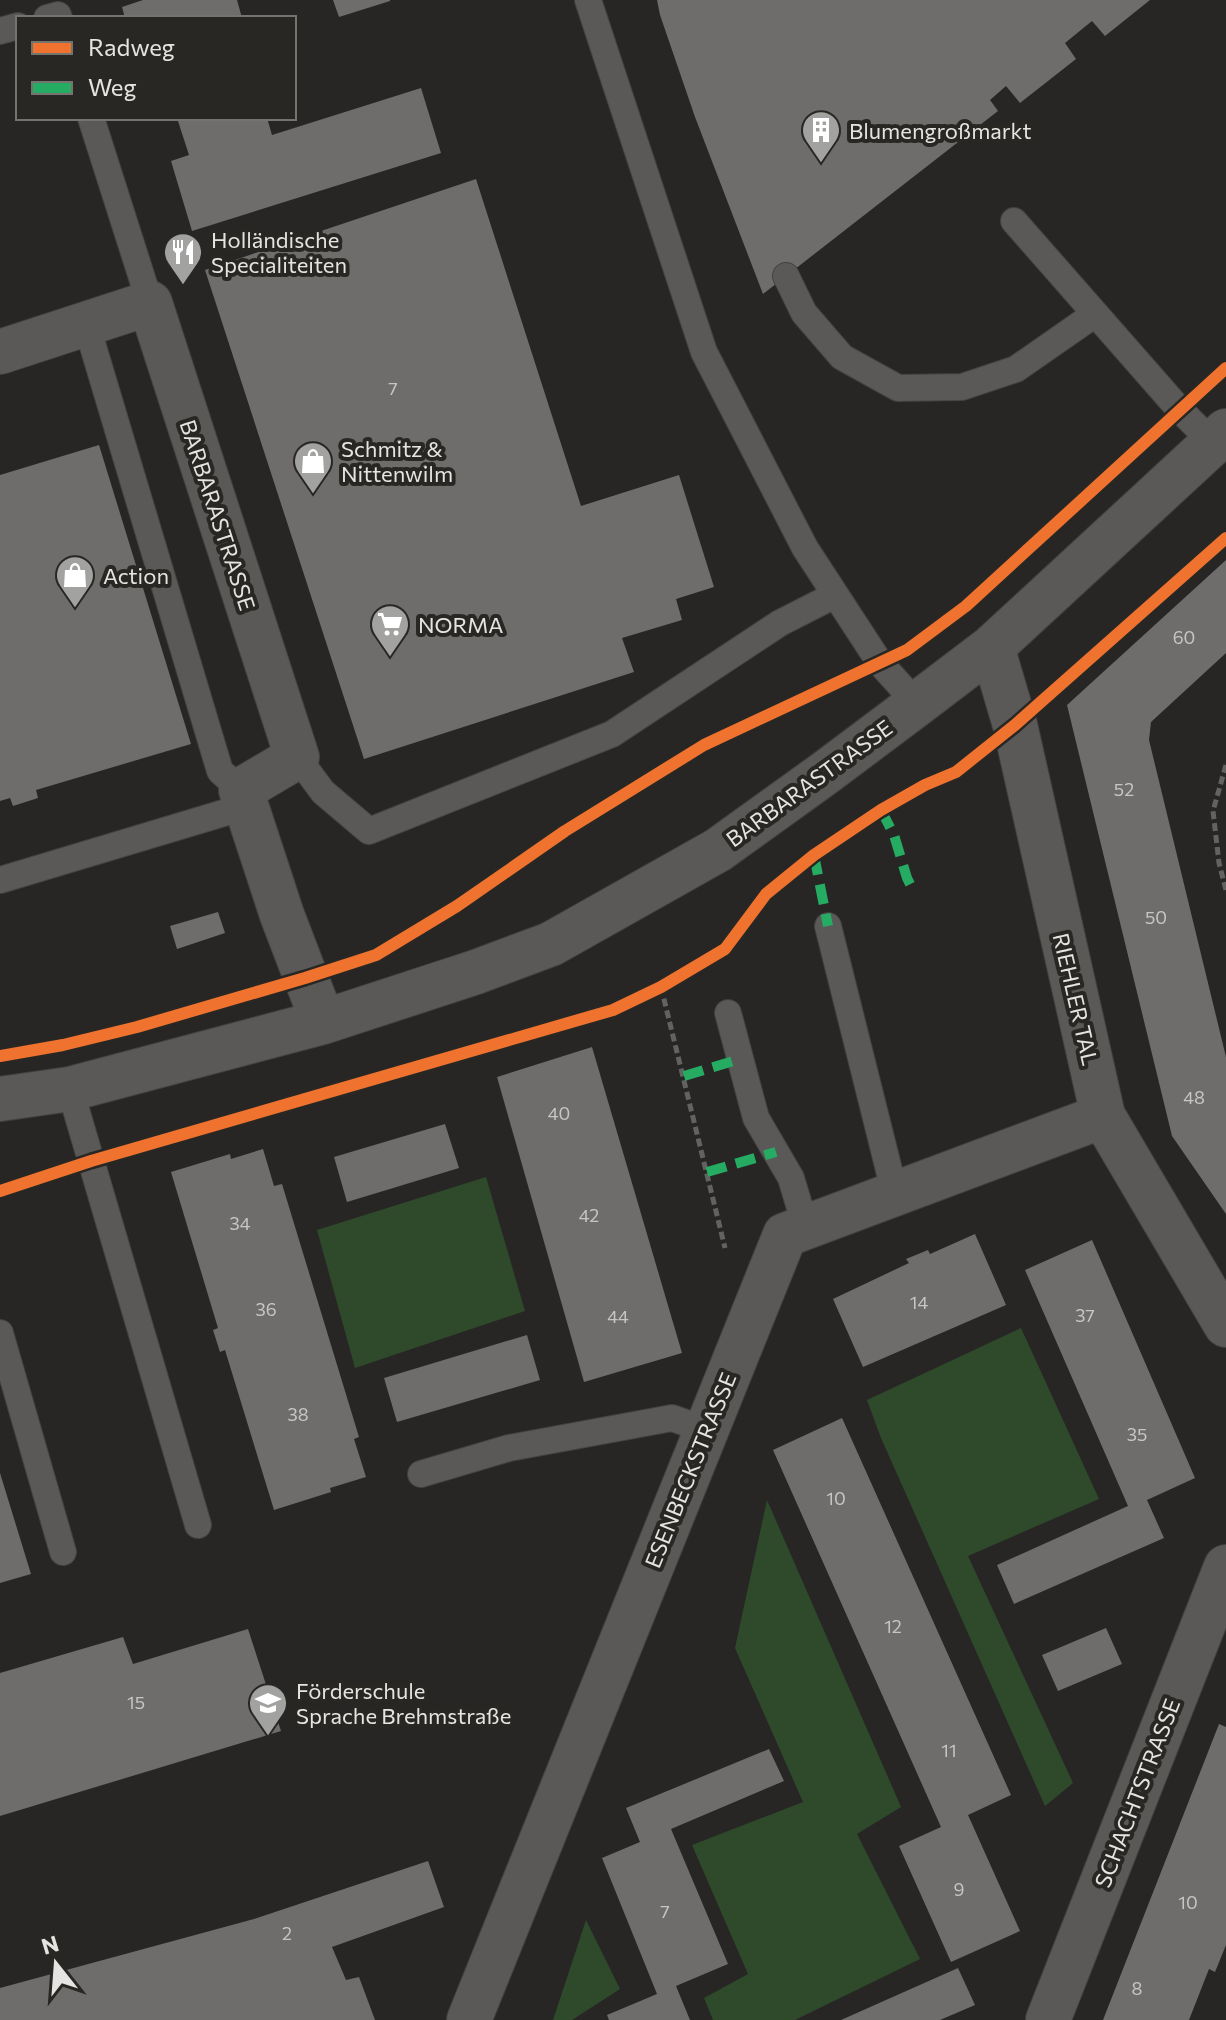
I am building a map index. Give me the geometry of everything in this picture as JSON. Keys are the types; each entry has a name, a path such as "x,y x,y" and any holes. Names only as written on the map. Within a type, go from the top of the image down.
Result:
{"street":[{"path":"0,352 150,303"},
{"name":"BARBARASTRASSE","path":"150,303 297,757"},
{"name":"BARBARASTRASSE","path":"0,1099 70,1089 323,1022 551,944 718,850 917,704 992,647 1220,437"},
{"name":"RIEHLER TAL","path":"992,647 1015,725 1103,1116 1226,1325"},
{"path":"297,757 244,798 282,915 323,1022"},
{"name":"ESENBECKSTRASSE","path":"469,2020 785,1235 1103,1116"},
{"name":"SCHACHTSTRASSE","path":"1048,2020 1226,1567"}],"lane":[{"path":"588,0 704,352 805,548 880,663 917,704"},
{"name":"BARBARASTRASSE","path":"92,120 150,303"},
{"path":"1014,221 1179,409 1220,437"},
{"path":"786,276 804,313 842,357 898,388 962,387 1016,369 1095,314"},
{"path":"0,880 244,798 220,771 86,323"},
{"path":"297,757 323,792 369,831 612,734 780,623 835,595"},
{"path":"828,926 895,1194"},
{"path":"728,1013 756,1118 791,1178 806,1228"},
{"path":"70,1089 198,1525"},
{"path":"0,1333 63,1552"},
{"path":"421,1474 509,1448 672,1418 706,1430"}],"path":[{"path":"1226,765 1213,811 1219,863 1226,890"},
{"path":"661,987 729,1263 768,1276"}],"green space":[{"path":"486,1177 525,1311 355,1368 317,1230"},
{"path":"1021,1328 1099,1499 968,1556 1073,1783 1045,1806 881,1438 867,1400"},
{"path":"767,1500 901,1807 857,1834 920,1959 795,2020 713,2020 704,1998 748,1974 692,1845 803,1802 735,1648"},
{"path":"586,1920 620,1989 572,2020 553,2020"}],"building":[{"path":"143,0 237,0 241,16 124,16 122,7"},
{"path":"333,0 390,0 390,1 339,17"},
{"name":"Blumengroßmarkt","path":"657,0 1150,0 1105,36 1092,21 1065,43 1076,59 1020,103 1006,86 990,100 998,111 763,294 695,117"},
{"path":"421,88 441,153 192,231 171,161 189,155 178,120 268,120 272,135"},
{"path":"476,179 581,506 679,475 714,587 676,599 682,620 622,638 634,672 364,759 205,270"},
{"name":"Action","path":"99,445 191,744 36,790 38,798 13,806 10,798 0,801 0,475"},
{"path":"1226,560 1226,653 1151,722 1149,740 1226,1057 1226,1214 1172,1136 1067,705"},
{"path":"218,912 225,933 177,949 170,926"},
{"path":"592,1047 682,1353 584,1382 497,1077"},
{"path":"445,1124 459,1168 347,1202 334,1157"},
{"path":"263,1149 274,1186 282,1184 359,1437 354,1439 366,1477 274,1510 225,1350 220,1352 213,1330 218,1328 171,1172 230,1154 231,1159"},
{"path":"975,1234 1006,1305 863,1367 833,1299 909,1263 906,1259 928,1250 930,1254"},
{"path":"1092,1240 1195,1478 1147,1500 1164,1538 1014,1604 997,1565 1128,1506 1025,1270"},
{"path":"527,1335 540,1380 397,1422 384,1378"},
{"path":"842,1418 1011,1795 968,1815 1020,1931 951,1962 899,1846 941,1827 773,1450"},
{"path":"0,1473 31,1574 0,1583"},
{"path":"1106,1628 1122,1664 1058,1691 1042,1655"},
{"path":"248,1629 281,1731 0,1816 0,1673 123,1637 133,1664"},
{"path":"1219,1724 1226,1727 1226,1945 1215,1972 1209,1969 1189,2020 1103,2020"},
{"path":"769,1749 784,1781 671,1829 728,1964 676,1986 690,2020 609,2020 607,2015 657,1994 602,1858 640,1842 626,1808"},
{"path":"428,1861 444,1907 332,1947 346,1980 359,1977 375,2020 0,2020 0,1988 254,1919"},
{"path":"958,1968 975,2005 940,2020 841,2020"}],"marked path":[{"path":"881,810 894,835 914,892"},
{"path":"814,855 828,926"},
{"path":"684,1076 740,1059"},
{"path":"707,1172 776,1152"}],"cycle path":[{"path":"0,1056 137,1027 376,955 457,906 565,831 704,745 907,650 966,606 1226,368"},
{"path":"0,1191 91,1161 613,1010 661,987 725,949 766,894 814,855 881,810 925,785 956,772 1015,725 1226,538"}],"place":[{"name":"Blumengroßmarkt","path":"821,164"},
{"name":"Holländische Specialiteiten","path":"183,286"},
{"name":"Schmitz & Nittenwilm","path":"313,495"},
{"name":"Action","path":"75,609"},
{"name":"NORMA","path":"390,658"},
{"name":"Förderschule Sprache Brehmstraße","path":"268,1737"}]}
